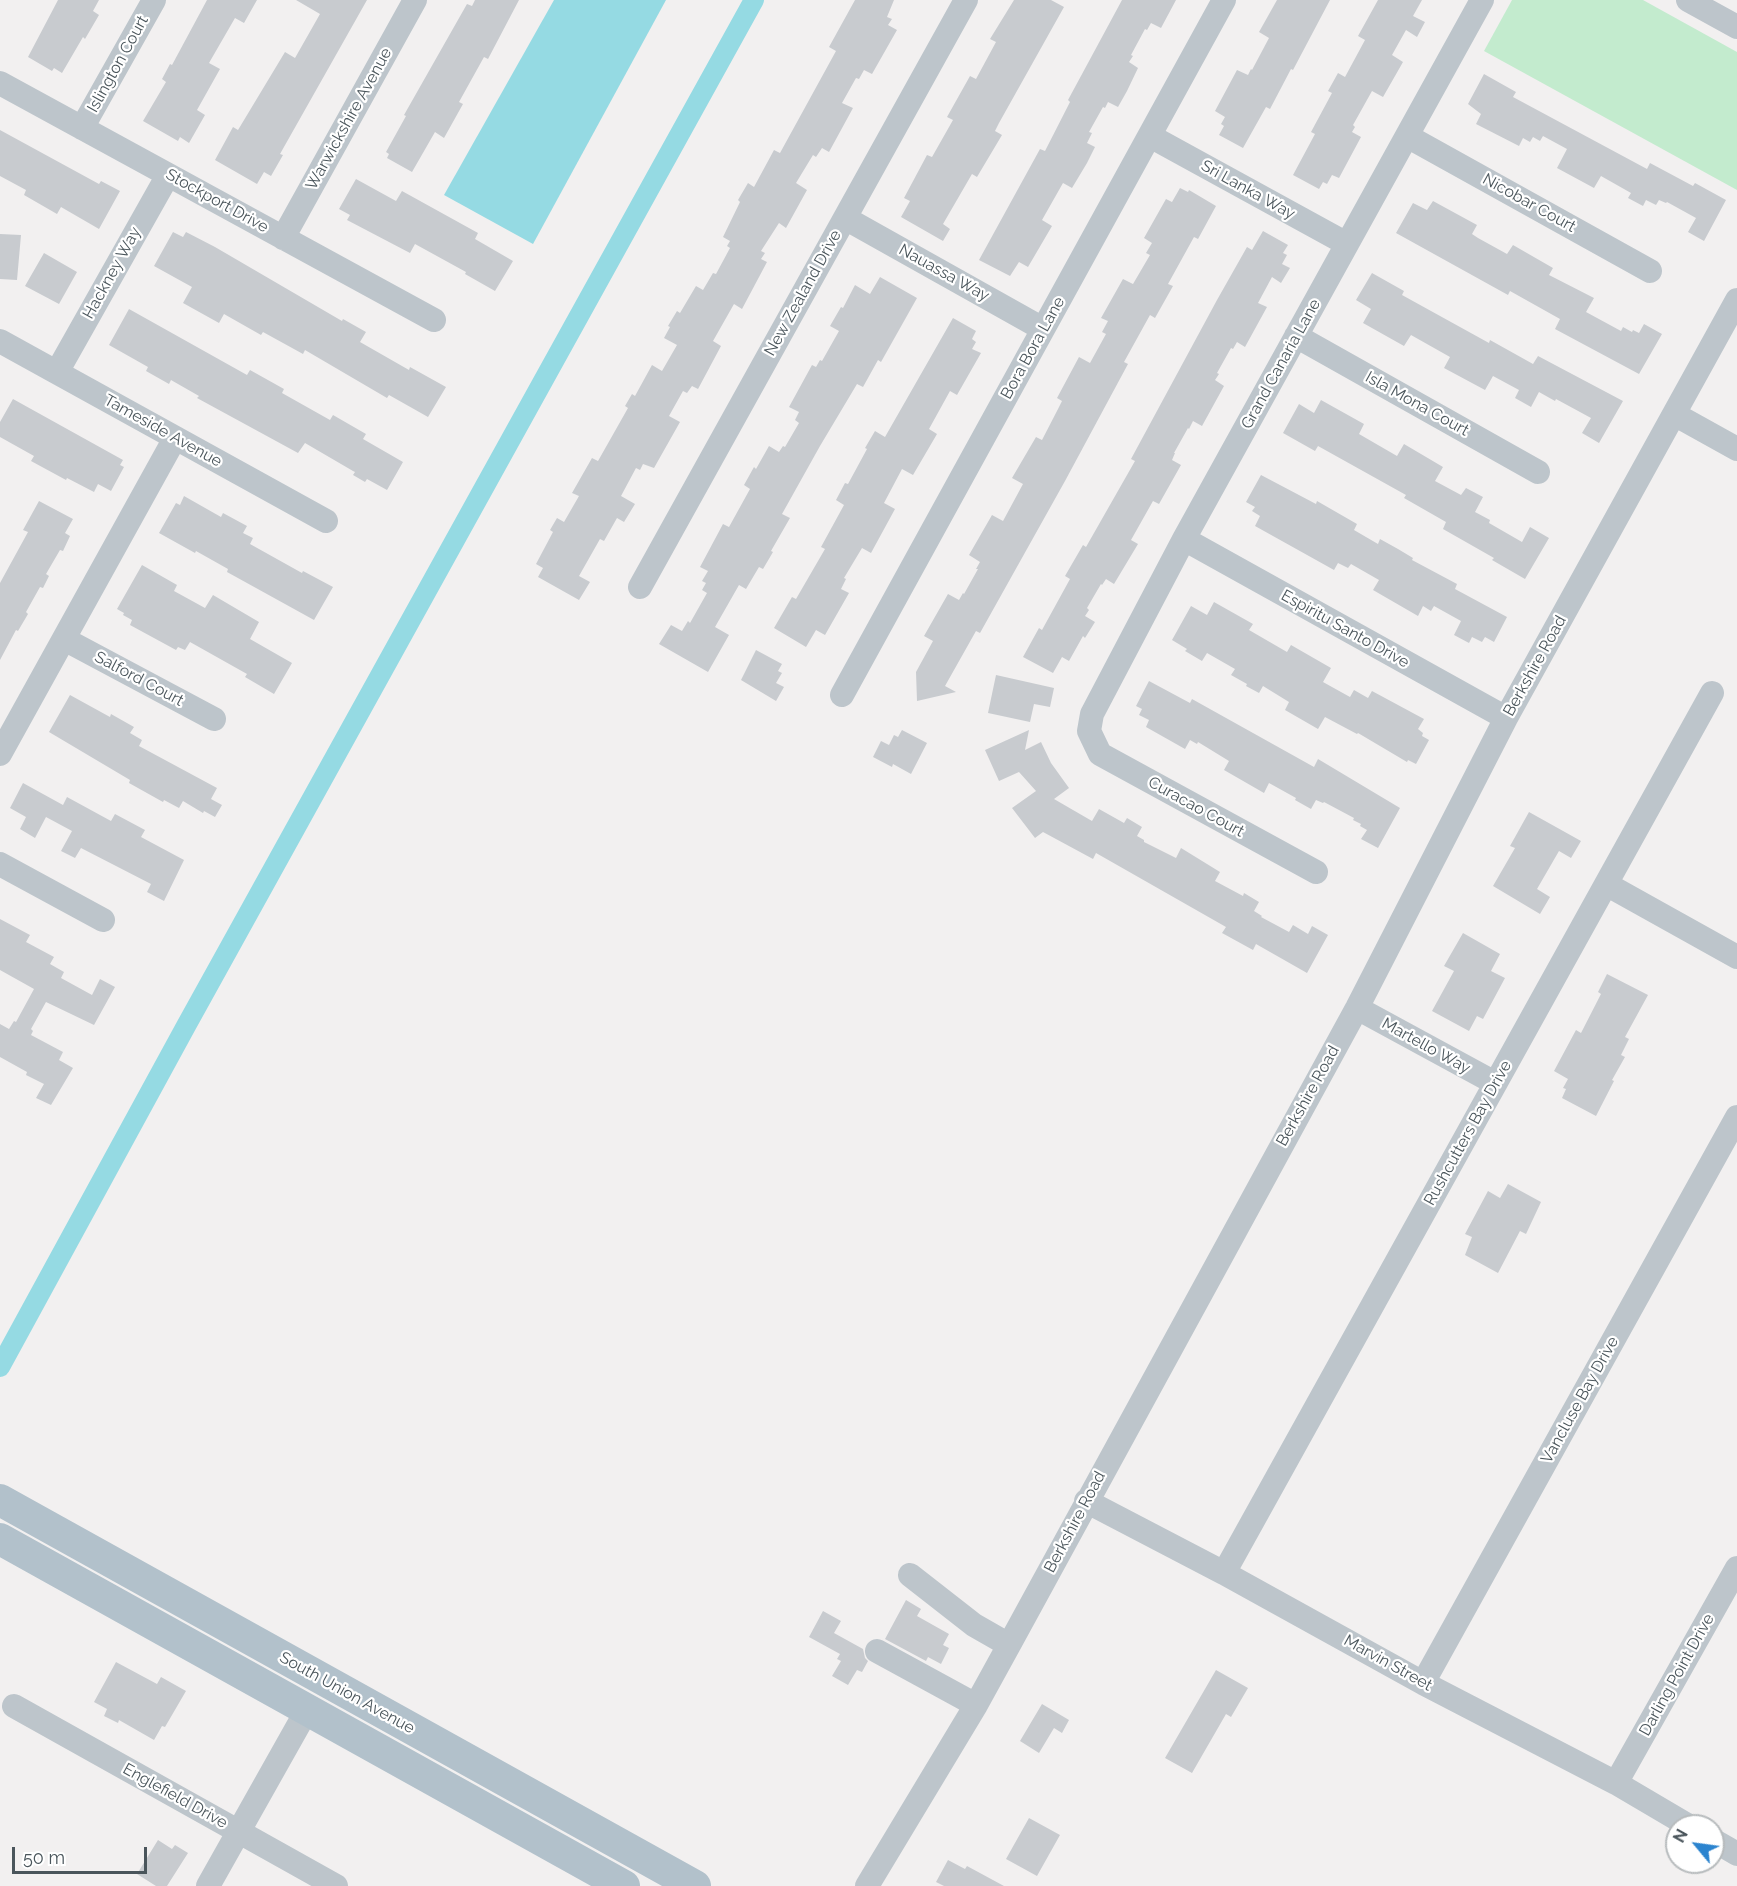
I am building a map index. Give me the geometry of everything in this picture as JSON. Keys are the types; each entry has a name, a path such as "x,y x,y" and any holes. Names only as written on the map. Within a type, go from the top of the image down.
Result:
{"main road":[{"name":"South Union Avenue","path":"0,1500 695,1886"},
{"name":"South Union Avenue","path":"0,1539 624,1886"}],"street":[{"name":"Islington Court","path":"82,128 154,0"},
{"name":"Warwickshire Avenue","path":"283,238 415,0"},
{"name":"New Zealand Drive","path":"640,587 966,0"},
{"name":"Bora Bora Lane","path":"842,695 1224,0"},
{"name":"Grand Canaria Lane","path":"1089,731 1092,714 1184,539 1482,0"},
{"path":"1688,0 1737,27"},
{"name":"Stockport Drive","path":"0,83 434,320"},
{"name":"Sri Lanka Way","path":"1150,136 1347,244"},
{"name":"Nicobar Court","path":"1407,136 1650,271"},
{"name":"Hackney Way","path":"57,372 168,174"},
{"name":"Nauassa Way","path":"845,218 1043,329"},
{"name":"Berkshire Road","path":"867,1886 976,1705 1009,1645 1357,1008 1506,718 1737,300"},
{"name":"Isla Mona Court","path":"1296,336 1538,472"},
{"name":"Tameside Avenue","path":"0,341 326,521"},
{"path":"1674,414 1737,449"},
{"path":"0,754 175,438"},
{"name":"Espiritu Santo Drive","path":"1184,539 1506,718"},
{"name":"Salford Court","path":"64,639 214,719"},
{"name":"Rushcutters Bay Drive","path":"1224,1573 1712,693"},
{"name":"Curacao Court","path":"1089,731 1100,754 1316,872"},
{"path":"0,864 103,920"},
{"path":"1606,884 1737,957"},
{"name":"Martello Way","path":"1357,1008 1496,1083"},
{"name":"Vancluse Bay Drive","path":"1422,1683 1737,1117"},
{"name":"Marvin Street","path":"1086,1501 1224,1573 1422,1683 1616,1782 1669,1814"},
{"name":"Darling Point Drive","path":"1616,1782 1737,1568"},
{"path":"910,1575 974,1625 1009,1645"},
{"path":"877,1651 976,1705"},
{"name":"Englefield Drive","path":"14,1706 336,1886"},
{"path":"208,1886 307,1710"}],"green space":[{"path":"1512,0 1643,0 1737,52 1737,190 1484,51"}],"water":[{"path":"554,0 666,0 533,244 444,195"}],"building":[{"path":"58,0 99,0 93,11 99,15 62,73 54,68 52,71 28,57"},
{"path":"207,0 257,0 244,23 235,18 209,63 220,69 197,110 205,115 189,143 180,137 178,141 143,121 166,82 162,79"},
{"path":"296,0 367,0 280,154 283,155 271,176 264,172 257,184 215,160 233,127 238,130 285,52 295,58 320,14"},
{"path":"475,0 519,0 488,59 484,57 459,102 463,104 444,138 435,132 412,172 387,158 389,154 386,152 406,116 404,115 467,4 472,6"},
{"path":"855,0 894,0 887,17 892,19 888,25 897,30 872,74 864,70 859,79 856,78 842,103 853,108 829,152 822,148 816,157 813,155 796,183 807,190 786,228 779,223 761,251 765,253 761,259 767,262 742,309 734,304 713,341 721,346 698,389 692,386 687,393 683,391 669,416 680,422 654,468 643,464 640,470 636,468 621,496 635,504 624,522 617,518 604,541 600,539 579,576 590,582 579,600 538,577 543,568 536,564 553,532 550,530 557,518 564,522 579,496 572,493 592,458 598,461 628,408 625,406 632,394 635,396 652,365 662,371 677,345 664,338 670,327 668,326 677,311 680,313 696,286 703,290 713,273 716,274 730,248 727,246 730,241 723,237 740,202 738,200 748,183 754,187 774,150 780,153 836,51 829,47"},
{"path":"1014,0 1051,0 1064,7 995,131 1002,135 977,177 972,174 943,224 950,229 943,241 901,217 910,201 904,198 927,155 932,157 953,120 947,117 970,76 976,79 996,42 990,39"},
{"path":"1122,0 1176,0 1161,28 1151,23 1147,30 1145,29 1131,55 1133,56 1129,62 1138,68 1127,91 1118,107 1108,102 1105,108 1103,107 1089,132 1092,133 1087,143 1095,147 1087,163 1072,188 1063,183 1042,220 1052,226 1028,267 1019,262 1010,276 979,260 1040,149 1045,151 1070,102 1068,100"},
{"path":"1277,0 1330,0 1293,70 1291,69 1270,109 1266,107 1243,148 1219,135 1224,126 1221,124 1225,117 1215,111 1237,70 1248,75 1252,70 1269,38 1259,32"},
{"path":"1378,0 1422,0 1413,16 1425,22 1417,37 1406,30 1392,55 1403,62 1383,97 1372,91 1353,125 1355,127 1352,132 1361,137 1339,178 1332,175 1327,184 1323,182 1319,189 1293,175 1315,134 1311,132 1332,93 1328,91 1338,73 1345,77 1365,40 1358,36"},
{"path":"1484,74 1516,92 1513,97 1647,169 1650,163 1693,186 1695,183 1726,200 1704,241 1688,232 1696,218 1667,202 1659,200 1656,205 1646,200 1643,206 1628,198 1631,193 1601,176 1594,188 1557,168 1567,149 1543,136 1540,141 1533,137 1530,142 1523,138 1519,146 1476,124 1481,114 1468,104"},
{"path":"0,130 99,184 101,181 120,191 99,229 61,207 57,214 24,195 26,190 0,176"},
{"path":"356,179 396,201 402,191 478,233 475,239 513,261 495,291 415,244 410,253 347,220 350,215 339,209"},
{"path":"1180,188 1188,192 1189,190 1216,206 1198,239 1194,237 1168,284 1173,286 1155,318 1150,315 1124,362 1128,364 980,633 976,631 945,686 956,692 917,701 916,672 933,641 924,636 948,594 959,600 964,594 980,562 969,555 992,515 1003,521 1023,484 1012,478 1036,437 1042,440 1062,401 1057,398 1079,357 1090,363 1106,334 1102,332 1108,321 1101,318 1123,279 1133,284 1150,255 1146,253 1152,243 1144,238 1166,199 1172,202"},
{"path":"1433,201 1477,225 1472,234 1478,238 1507,254 1513,245 1553,268 1549,275 1594,298 1586,312 1621,331 1623,327 1639,333 1644,324 1662,334 1639,374 1555,329 1560,319 1510,291 1508,295 1396,233 1413,203 1427,210"},
{"path":"1263,231 1288,245 1283,253 1287,255 1282,264 1290,268 1281,283 1272,277 1258,303 1267,307 1245,347 1237,342 1217,373 1219,374 1215,380 1224,386 1202,426 1193,421 1174,453 1172,460 1181,465 1159,504 1153,501 1131,540 1138,544 1114,584 1106,579 1087,608 1089,610 1085,616 1095,622 1085,638 1083,636 1069,661 1062,657 1053,673 1023,657 1039,628 1042,630 1070,579 1065,576 1083,545 1086,547 1135,461 1131,459 1217,300 1247,247 1252,250"},
{"path":"173,232 183,237 186,232 215,247 342,321 343,319 366,332 360,342 409,370 410,367 446,387 428,417 389,395 387,398 305,350 303,354 263,332 261,335 224,314 219,323 183,303 192,287 154,266"},
{"path":"0,234 21,235 17,280 0,279"},
{"path":"44,253 77,272 59,304 25,286"},
{"path":"1372,273 1404,291 1402,295 1489,343 1490,340 1533,364 1538,356 1623,401 1599,443 1582,433 1591,418 1556,399 1555,401 1539,392 1531,407 1515,398 1519,390 1493,376 1485,390 1444,368 1450,357 1411,335 1404,346 1363,323 1371,309 1356,300"},
{"path":"880,277 917,298 881,362 878,360 863,387 857,384 820,446 782,514 790,518 763,569 759,567 746,589 739,585 715,627 729,635 708,672 659,644 671,625 682,631 688,621 690,623 707,593 702,590 706,583 702,581 708,571 700,567 723,524 729,527 750,489 744,485 769,446 779,452 783,446 785,447 799,423 795,420 799,412 789,407 812,365 816,367 820,360 822,361 839,331 830,326 841,307 843,308 855,285 870,294"},
{"path":"129,309 247,375 250,370 284,389 282,393 330,420 333,415 366,434 363,439 403,462 387,490 367,479 365,482 353,475 355,472 305,443 298,453 197,398 199,396 171,380 169,384 146,371 148,367 109,345"},
{"path":"953,318 976,331 972,339 976,342 972,349 981,353 957,395 950,391 929,429 937,434 913,475 902,469 884,503 895,509 871,553 862,548 844,578 846,579 841,589 849,593 825,635 816,630 806,647 774,628 792,597 796,599 825,549 821,547 844,505 836,500 845,483 848,484 867,449 865,448 875,431 885,437"},
{"path":"13,399 123,460 120,465 124,467 111,491 98,484 94,492 67,478 66,480 31,461 34,456 0,437 0,422"},
{"path":"1321,400 1364,424 1359,434 1397,456 1404,444 1443,467 1435,481 1461,495 1466,488 1483,497 1475,512 1490,520 1489,523 1522,542 1530,527 1549,538 1525,579 1443,529 1446,522 1404,498 1406,495 1318,446 1315,451 1283,433 1299,404 1314,413"},
{"path":"1261,475 1316,504 1317,501 1357,524 1354,530 1378,544 1380,539 1398,549 1413,558 1412,560 1457,584 1455,589 1507,617 1494,642 1485,637 1482,642 1472,637 1469,643 1454,635 1461,621 1434,606 1431,611 1423,606 1418,616 1373,590 1379,580 1351,564 1348,568 1338,563 1334,570 1255,526 1260,516 1252,511 1255,507 1246,502"},
{"path":"184,496 221,517 223,513 247,526 243,533 253,538 250,544 302,573 303,571 333,587 314,620 227,572 228,569 196,551 195,553 159,533 176,503 180,505"},
{"path":"39,501 73,519 65,533 70,536 63,551 60,550 46,574 49,576 43,588 40,587 26,612 28,614 18,631 16,630 0,660 0,583 28,532 23,530"},
{"path":"142,565 177,585 174,591 205,608 213,595 259,622 250,639 292,663 274,694 245,677 247,674 190,642 185,650 178,647 176,650 130,625 132,620 117,609"},
{"path":"1214,602 1253,624 1249,630 1287,652 1291,645 1331,668 1323,682 1350,697 1354,690 1368,698 1372,691 1424,719 1418,729 1423,733 1422,736 1429,740 1416,764 1408,760 1407,762 1358,733 1325,717 1318,729 1285,710 1289,702 1263,686 1259,693 1231,675 1235,669 1207,653 1202,661 1172,640 1191,606 1207,615"},
{"path":"756,650 782,664 778,671 782,673 776,683 784,687 776,701 741,680"},
{"path":"996,675 1054,688 1050,707 1034,704 1030,722 988,713"},
{"path":"1149,681 1190,703 1192,699 1314,767 1318,759 1400,808 1378,848 1361,839 1367,830 1353,820 1354,818 1324,802 1316,800 1311,809 1269,783 1264,793 1224,770 1229,761 1198,742 1197,744 1190,740 1185,749 1146,727 1149,720 1139,715 1142,709 1136,706"},
{"path":"70,695 134,727 130,733 142,740 139,746 217,788 211,799 222,805 215,817 183,801 179,808 164,800 163,802 49,732"},
{"path":"902,730 927,743 911,774 873,757 881,741 889,745 894,735 898,737"},
{"path":"1029,730 1025,750 1041,742 1051,763 1069,788 1054,799 1092,821 1099,809 1124,823 1127,818 1142,827 1137,836 1144,842 1176,858 1181,848 1220,872 1215,881 1259,902 1254,911 1261,917 1289,932 1293,925 1308,934 1312,926 1328,935 1307,973 1256,944 1253,950 1222,933 1226,927 1096,853 1093,859 1043,832 1035,838 1012,808 1036,791 1019,772 999,781 985,750"},
{"path":"23,783 63,805 67,797 111,821 115,814 145,830 141,837 184,860 164,901 147,892 151,884 81,848 75,858 61,851 72,831 46,817 35,838 20,829 26,817 10,808"},
{"path":"1529,812 1581,841 1571,858 1559,851 1537,889 1550,897 1540,914 1493,886 1515,848 1510,846"},
{"path":"0,919 30,935 26,942 54,957 50,964 64,972 61,978 92,995 100,979 115,987 94,1025 46,1002 31,1029 33,1031 31,1035 63,1052 59,1060 73,1068 51,1105 36,1098 44,1084 0,1057 0,1024 9,1029 14,1021 16,1022 34,989 0,970"},
{"path":"1463,933 1500,954 1491,971 1505,978 1483,1019 1477,1016 1469,1031 1432,1011 1454,971 1444,966"},
{"path":"1607,974 1648,995 1625,1037 1629,1039 1621,1055 1625,1057 1596,1116 1562,1098 1566,1089 1563,1088 1568,1079 1554,1071 1576,1030 1581,1033 1601,994 1598,992"},
{"path":"1508,1184 1541,1202 1526,1234 1520,1231 1498,1273 1465,1255 1472,1237 1465,1234 1488,1191 1500,1198"},
{"path":"906,1600 921,1609 917,1616 949,1634 943,1645 949,1648 941,1664 928,1657 926,1661 885,1639"},
{"path":"823,1611 841,1621 834,1633 863,1649 868,1661 862,1672 857,1670 848,1685 832,1676 841,1661 837,1659 840,1654 809,1637"},
{"path":"116,1662 157,1684 161,1677 186,1691 165,1727 162,1726 154,1740 119,1720 118,1723 104,1716 107,1709 94,1702"},
{"path":"1216,1670 1248,1688 1231,1717 1226,1714 1192,1773 1165,1758"},
{"path":"1042,1704 1069,1720 1062,1733 1054,1728 1039,1753 1020,1741"},
{"path":"1029,1818 1060,1835 1037,1876 1006,1859"},
{"path":"158,1840 172,1849 175,1845 188,1853 167,1886 156,1886 137,1874"},
{"path":"948,1860 965,1869 967,1866 1004,1886 944,1886 936,1882"}],"waterway":[{"path":"0,1367 186,1026 754,0"}]}
